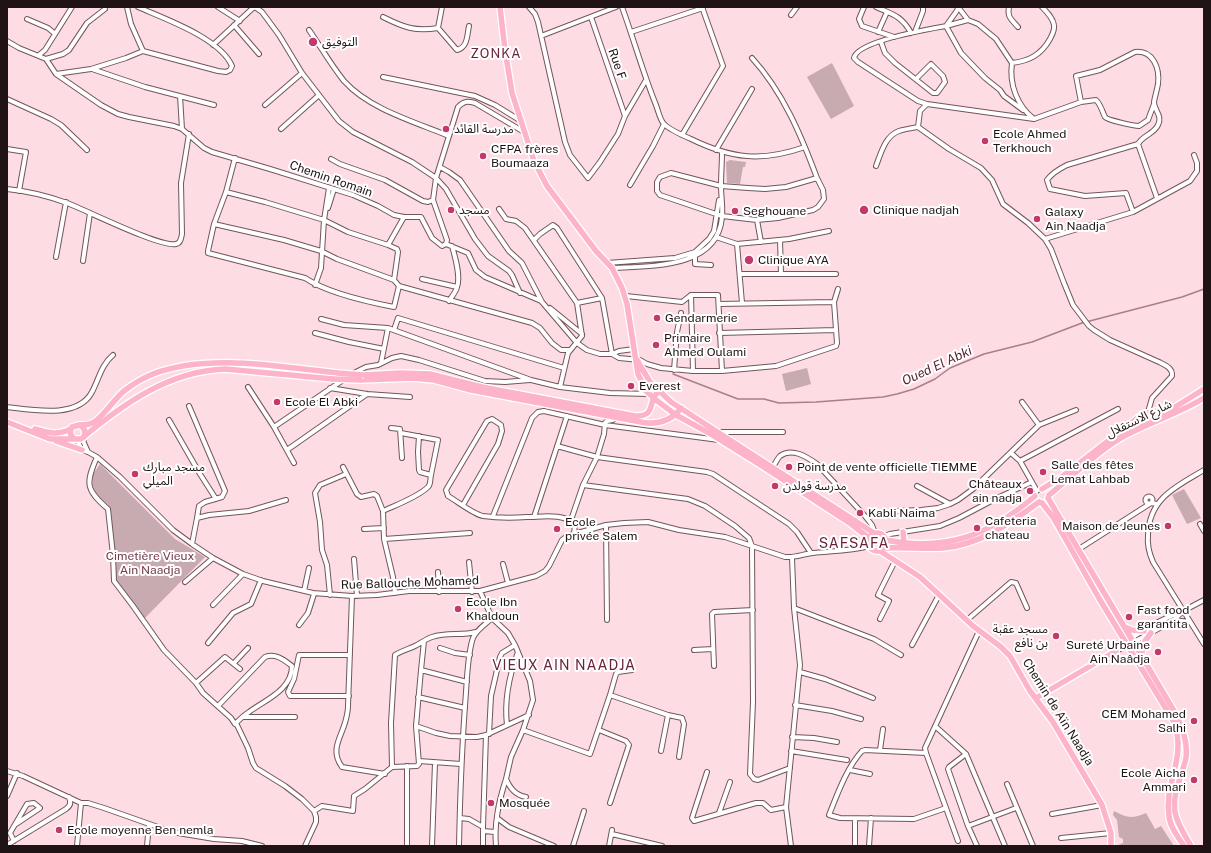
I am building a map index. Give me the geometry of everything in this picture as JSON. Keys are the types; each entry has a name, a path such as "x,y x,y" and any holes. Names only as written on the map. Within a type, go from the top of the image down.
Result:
{"main road":[{"path":"500,7 512,93 534,161 547,186 596,251 612,268 626,296 637,360 638,376 643,386 651,396 676,415 722,441 851,524 869,538"},
{"path":"637,360 647,378 671,402 874,533 879,533 885,538 904,543 943,543 967,538 998,522 1021,507 1038,492 1063,476 1102,444 1143,414 1167,408 1197,394"},
{"path":"7,418 48,433 61,433 72,427 96,421 116,399 134,383 153,374 178,366 202,363 229,363 364,375 430,374 482,387 635,416 646,415 651,408 651,396"},
{"path":"50,439 80,438 138,396 159,385 192,373 225,369 333,379 360,380 413,378 434,380 471,390 654,423 670,419 676,415 681,408"},
{"path":"1102,444 1176,407 1204,389"},
{"path":"651,396 659,391"},
{"name":"شارع الاستقلال","path":"1048,497 1101,451 1123,437 1150,421 1185,409 1204,398"},
{"path":"1148,412 1150,414 1150,421"},
{"path":"7,422 85,451"},
{"path":"79,425 85,429 80,438"},
{"path":"72,427 70,434 80,438"},
{"path":"1038,492 1047,491 1048,497 1177,716 1186,744 1186,757 1176,793 1175,811 1177,820 1191,846"},
{"path":"1038,492 1036,499 1053,517 1126,644 1174,722 1177,732 1179,751 1169,794 1169,816 1172,825 1184,846"},
{"path":"874,533 869,538 869,546 874,551 944,548 968,543 991,534 1040,502 1046,501 1048,497"},
{"path":"903,532 904,543"},
{"path":"882,550 886,544 885,538"},
{"name":"Chemin de Aïn Naadja","path":"882,550 895,561 917,574 979,631 1001,647 1010,656 1030,691 1053,722 1102,805 1111,833 1111,846"},
{"path":"1125,627 1144,632"},
{"path":"1141,656 1145,642 1151,633"},
{"path":"1036,698 1116,651"}],"street":[{"path":"39,56 45,50 54,33 72,7"},
{"path":"127,7 131,24 143,51"},
{"path":"56,74 91,69 143,51 226,72 230,70 232,66 229,59 214,45 200,36 138,7"},
{"path":"218,7 240,21"},
{"path":"214,45 255,7 262,12 279,35 302,73 339,121 352,132 412,162 436,178 446,189 475,239 488,256 512,275 520,293"},
{"path":"438,28 442,7"},
{"path":"541,36 616,7"},
{"path":"622,7 646,80 664,124 682,135 722,152 763,157 788,153 805,147"},
{"path":"791,15 797,7"},
{"path":"864,7 859,19 862,26 895,37"},
{"path":"876,7 898,17 906,23 913,32"},
{"path":"913,32 923,11 923,7"},
{"path":"946,26 959,7 968,20 978,24 996,39 1012,63 1011,84 1018,101 1030,116"},
{"path":"1009,7 1009,16 1018,27"},
{"path":"1012,63 1020,62 1036,56 1043,50 1051,37 1055,26 1053,20 1042,7"},
{"path":"530,8 536,14 565,142 570,156 588,178 618,134 625,116 646,80"},
{"path":"631,32 702,8 723,66 682,135"},
{"path":"7,41 19,48 46,59 63,54 69,50 87,23 105,9"},
{"path":"878,32 887,12"},
{"path":"383,17 411,29 420,30 438,28"},
{"name":"Rue F","path":"591,17 625,116"},
{"path":"26,19 48,28 54,33"},
{"path":"968,20 895,37 863,48 856,52 854,58 918,101 927,104 1034,119 1081,102 1096,100 1106,118 1134,126 1139,126 1148,120 1154,104 1158,84 1157,68 1154,60 1150,55 1140,52 1127,55 1100,70 1076,76 1081,102"},
{"path":"234,25 260,54"},
{"path":"438,28 457,50 464,46 469,26"},
{"path":"946,26 961,53 985,78 1000,90 1004,96 1034,119"},
{"path":"309,30 344,80 353,90 384,109 448,136"},
{"path":"881,42 886,53 895,63 933,93 937,93 945,82 943,76 931,64 916,79"},
{"path":"752,58 766,74 790,114 805,147 824,194 824,199 818,208 778,218 757,220 720,215 660,195 657,191 657,182 660,177 671,173 721,186 765,189 786,187 817,178"},
{"name":"Chemin Romain","path":"46,59 56,74 101,105 118,114 174,126 182,129 204,148 334,189 367,201 394,215 404,217 421,217 432,238 442,246 446,244"},
{"path":"91,69 145,87 214,105"},
{"path":"265,105 302,73"},
{"path":"383,78 475,96 495,105 521,121"},
{"path":"716,150 752,89"},
{"path":"281,129 320,95"},
{"path":"180,96 182,129"},
{"path":"7,99 61,125 87,150"},
{"path":"524,132 483,107 469,101 463,102 458,107 448,136 436,178 433,200 446,233 446,244 468,253 476,270 485,277 543,303 582,334"},
{"path":"918,101 920,111 918,127"},
{"path":"920,111 927,104"},
{"path":"1133,212 1126,192 1085,196 1050,189 1047,180 1050,176 1067,165 1138,144 1141,139 1151,133 1158,126 1160,115 1154,104"},
{"path":"630,185 664,124"},
{"path":"876,166 883,146 891,136 900,130 918,127 949,149 981,168 992,180 1003,204 1028,223 1045,239 1052,249 1069,296 1085,322 1094,330 1110,340 1168,366 1171,369 1172,376 1152,398 1148,412"},
{"path":"7,189 66,202 146,237 170,244 178,243 180,242 182,234 182,183 188,134"},
{"path":"1138,144 1157,198"},
{"path":"7,149 26,152 19,191"},
{"path":"612,268 675,263 694,257 707,248 716,237 719,230 722,152"},
{"path":"1045,239 1133,212 1190,181 1195,176 1198,167 1194,155"},
{"path":"234,158 226,192 214,224 208,251 210,255 305,278 315,285 373,303 394,307 399,286"},
{"path":"331,159 340,164 385,180 423,201 428,202 433,200"},
{"path":"440,167 450,172 460,180 505,247 522,263 543,303 577,343 593,352 612,354 617,357 637,360 661,368 693,371 722,371 765,368 794,361 836,346 834,302 838,289"},
{"path":"315,285 321,268 324,220 329,188"},
{"path":"324,220 334,189"},
{"path":"226,192 324,220 348,232 396,249 398,252 394,280"},
{"path":"56,258 66,202"},
{"path":"499,210 506,219 516,221 525,228 577,303 582,334 581,338 570,350 560,387"},
{"path":"83,260 90,213"},
{"path":"607,263 675,258 695,252 712,235 720,215"},
{"path":"388,245 404,217"},
{"path":"757,220 761,242"},
{"path":"214,224 284,240 321,251 337,260 394,280 399,286 532,323 540,328 552,343 561,350 570,350"},
{"path":"534,240 548,227 553,225 557,228 602,298 612,354"},
{"path":"716,237 737,244 780,240 829,231"},
{"path":"780,240 781,274"},
{"path":"737,244 741,274 742,303"},
{"path":"449,300 457,287 457,268 452,246"},
{"path":"695,252 695,264 711,265"},
{"path":"741,274 836,274"},
{"path":"422,279 457,287"},
{"path":"626,296 682,302 690,296 716,294 719,296 719,333 722,371"},
{"path":"690,296 693,371"},
{"path":"577,303 602,298"},
{"path":"719,304 834,302"},
{"path":"674,370 677,332 681,313"},
{"path":"394,330 398,318 564,368"},
{"path":"321,319 344,324 388,328 531,380 560,387 651,396"},
{"path":"381,363 388,328"},
{"path":"719,333 836,330"},
{"path":"316,333 349,342 384,349"},
{"path":"612,354 619,351 634,349"},
{"path":"7,408 62,410 79,406 87,400 103,366 113,355"},
{"path":"274,426 356,372 366,367 378,365 392,358 401,356 419,360 485,381 505,382 531,380"},
{"path":"248,387 274,426 294,464"},
{"path":"330,388 367,394 410,397"},
{"path":"287,450 367,394"},
{"path":"1022,402 1039,425"},
{"path":"189,406 225,491 222,497 205,502 200,506 192,544"},
{"path":"1020,462 1118,409"},
{"path":"895,511 938,508 950,504 973,489 1039,425 1076,410"},
{"path":"493,516 534,416 538,412 544,411 605,425 722,441"},
{"path":"534,517 567,416"},
{"path":"571,520 583,485 597,456 606,422 612,421 615,417"},
{"path":"463,505 496,448 502,434 501,425 492,419 487,420 446,490 446,494 448,496 463,505 482,516 561,518 571,520 575,524 574,534"},
{"path":"169,420 200,474 216,498"},
{"path":"391,428 400,429 402,458"},
{"path":"717,432 783,432"},
{"path":"383,511 416,495 427,488 430,484 438,440 401,433"},
{"path":"419,436 419,470 420,472 431,475"},
{"path":"80,438 85,451"},
{"path":"557,446 597,456 713,474 789,524 797,532 811,553"},
{"name":"Rue Ballouche Mohamed","path":"85,451 97,457 120,477 168,525 213,558 243,574 314,594 357,596 394,593 480,591 536,576 545,571 549,566 562,540 567,536 606,525 648,522 679,530 725,538 792,558 811,553 856,549 869,546"},
{"path":"773,467 780,456 788,453 796,453 808,457 817,464 865,516 872,525 874,533"},
{"path":"1011,453 1020,462 1038,492"},
{"path":"97,457 93,466 90,480 90,490 95,498 108,509 114,581 164,650 196,683 203,693 237,725 256,768 285,786 302,799 314,811 316,822 305,846"},
{"path":"343,467 357,494 361,497 375,494 383,511 384,539 394,577 394,593"},
{"path":"1204,470 1172,489 1157,504 1152,513 1148,527 1147,542 1150,554 1204,644"},
{"path":"330,595 327,564 322,550 320,522 315,493 320,486 346,474"},
{"path":"885,538 903,532 940,526 1032,482"},
{"path":"583,485 688,499 698,502 740,530 749,538 752,546 753,610 753,702 750,774 754,780 758,780 790,768"},
{"path":"917,486 950,504"},
{"path":"197,518 209,515 249,511 286,500"},
{"path":"1079,549 1151,503 1157,504"},
{"path":"1200,524 1204,531"},
{"path":"606,525 607,620"},
{"path":"364,529 384,528"},
{"path":"384,539 470,533"},
{"path":"185,582 213,558"},
{"path":"791,846 786,807 792,737 800,672 794,608 792,558"},
{"path":"354,559 357,596"},
{"path":"880,618 889,601 878,595 895,561"},
{"path":"469,562 472,592"},
{"path":"503,564 508,583"},
{"path":"304,591 309,568"},
{"path":"438,572 439,592"},
{"path":"213,605 243,574"},
{"path":"208,643 232,613 251,604 261,580"},
{"path":"967,620 1011,582 1016,583 1027,608"},
{"path":"480,591 492,618 508,633 515,645 530,680 533,700 529,715 511,757 506,779 500,795 496,845 501,846"},
{"path":"299,625 308,614 314,594"},
{"path":"912,645 939,595"},
{"path":"352,596 349,696 346,719 338,741 336,752 338,762 342,767 385,774"},
{"path":"1132,641 1172,615 1204,600"},
{"path":"794,608 874,640 901,655"},
{"path":"714,666 712,614 714,612 753,610"},
{"path":"1116,651 1126,644 1151,633 1183,611"},
{"path":"459,846 464,708 470,655 473,638 476,632 492,618"},
{"path":"1172,620 1190,622"},
{"path":"958,841 925,748 979,631"},
{"path":"392,767 391,723 395,655 432,637 470,634 476,632"},
{"path":"314,811 322,806 353,811 354,796 385,774 392,767 417,766 419,764 416,726 420,670 424,641"},
{"path":"483,846 487,735 492,696 500,657 502,653 515,645"},
{"path":"234,663 248,648"},
{"path":"440,648 455,653 470,655"},
{"path":"694,650 713,649"},
{"path":"507,725 505,713 506,693 518,652"},
{"path":"349,696 290,696 288,692 294,679 299,655 350,655"},
{"path":"218,706 265,657 273,656 284,660 292,666 291,676 284,688 235,724"},
{"path":"196,683 227,657 240,669"},
{"path":"420,670 467,682"},
{"path":"522,730 590,754 616,674 618,672 632,670"},
{"path":"800,672 825,679 873,698"},
{"path":"610,695 668,715 682,718 684,724 679,757"},
{"path":"418,697 464,708"},
{"path":"796,705 832,711 861,719"},
{"path":"416,726 450,736 463,737 487,735 529,715"},
{"path":"661,751 668,715"},
{"path":"243,717 295,717"},
{"path":"935,726 966,754 1005,846"},
{"path":"599,730 626,741 628,745 610,803"},
{"path":"880,750 884,730"},
{"path":"792,737 814,738 837,742"},
{"path":"926,753 880,750 862,751 838,792 829,815 840,818 855,819 914,819 946,808"},
{"path":"791,751 847,760"},
{"path":"966,754 948,769 968,826 977,846"},
{"path":"419,761 461,764"},
{"path":"432,846 435,763"},
{"path":"407,766 407,846"},
{"path":"850,770 870,774"},
{"path":"7,771 17,773 81,803 88,803 104,808 172,832 214,839 242,841 262,846"},
{"path":"707,772 695,806 692,820 694,821 759,803 763,803 771,810 786,807"},
{"path":"7,796 17,773"},
{"path":"506,779 509,786 517,794 526,797"},
{"path":"719,813 730,782"},
{"path":"1006,784 1033,846"},
{"path":"7,845 70,806 71,802 69,797"},
{"path":"14,841 10,833 27,804 34,803 40,808 16,824"},
{"path":"77,846 81,803"},
{"path":"1052,814 1102,805"},
{"path":"968,826 1016,808"},
{"path":"573,846 584,811"},
{"path":"460,818 469,819 483,829 496,832"},
{"path":"497,818 509,827 554,846"},
{"path":"869,846 870,818"},
{"path":"855,819 855,846"},
{"path":"148,846 149,824"},
{"path":"609,846 612,832 662,846"},
{"path":"1061,838 1111,833"}],"green space":[{"path":"832,63 854,106 831,119 807,77"},
{"path":"730,160 746,162 745,167 743,167 740,184 727,183 726,162"},
{"path":"807,368 811,384 786,391 782,374"},
{"name":"Cimetière Vieux Ain Naadja","path":"100,464 175,539 205,557 144,619 115,579 115,558 110,507 92,491 93,474"},
{"path":"1184,489 1201,518 1187,524 1172,495"},
{"path":"1114,811 1130,817 1146,813 1155,829 1161,826 1174,846 1116,846 1123,843 1123,839 1119,837 1117,820 1113,815"}],"waterway":[{"name":"Oued El Abki","path":"673,374 738,399 764,399 779,403 883,397 914,389 935,379 950,368 984,354 1032,342 1082,323 1182,297 1204,289"}],"place":[{"name":"التوفيق","path":"313,42"},
{"name":"مدرسة القائد","path":"446,129"},
{"name":"Ecole Ahmed Terkhouch","path":"985,141"},
{"name":"CFPA frères Boumaaza","path":"483,156"},
{"name":"مسجد","path":"451,210"},
{"name":"Clinique nadjah","path":"864,210"},
{"name":"Seghouane","path":"735,211"},
{"name":"Galaxy Ain Naadja","path":"1037,219"},
{"name":"Clinique AYA","path":"749,260"},
{"name":"Gendarmerie","path":"657,318"},
{"name":"Primaire Ahmed Oulami","path":"656,345"},
{"name":"Everest","path":"631,386"},
{"name":"Ecole El Abki","path":"277,402"},
{"name":"Point de vente officielle TIEMME","path":"789,467"},
{"name":"Salle des fêtes Lemat Lahbab","path":"1043,472"},
{"name":"مسجد مبارك الميلي","path":"135,474"},
{"name":"مدرسة قولدن","path":"775,486"},
{"name":"Châteaux ain nadja","path":"1030,491"},
{"name":"Kabli Naima","path":"860,513"},
{"name":"Maison de Jeunes","path":"1168,526"},
{"name":"Cafeteria chateau","path":"977,528"},
{"name":"Ecole privée Salem","path":"557,529"},
{"name":"Ecole Ibn Khaldoun","path":"458,609"},
{"name":"Fast food garantita","path":"1129,617"},
{"name":"مسجد عقبة بن نافع","path":"1056,636"},
{"name":"Sureté Urbaine Ain Naâdja","path":"1158,652"},
{"name":"CEM Mohamed Salhi","path":"1194,721"},
{"name":"Ecole Aicha Ammari","path":"1194,780"},
{"name":"Mosquée","path":"491,803"},
{"name":"Ecole moyenne Ben nemla","path":"59,830"}],"district":[{"name":"ZONKA","path":"496,54"},
{"name":"SAFSAFA","path":"854,544"},
{"name":"VIEUX AIN NAADJA","path":"564,666"}]}
